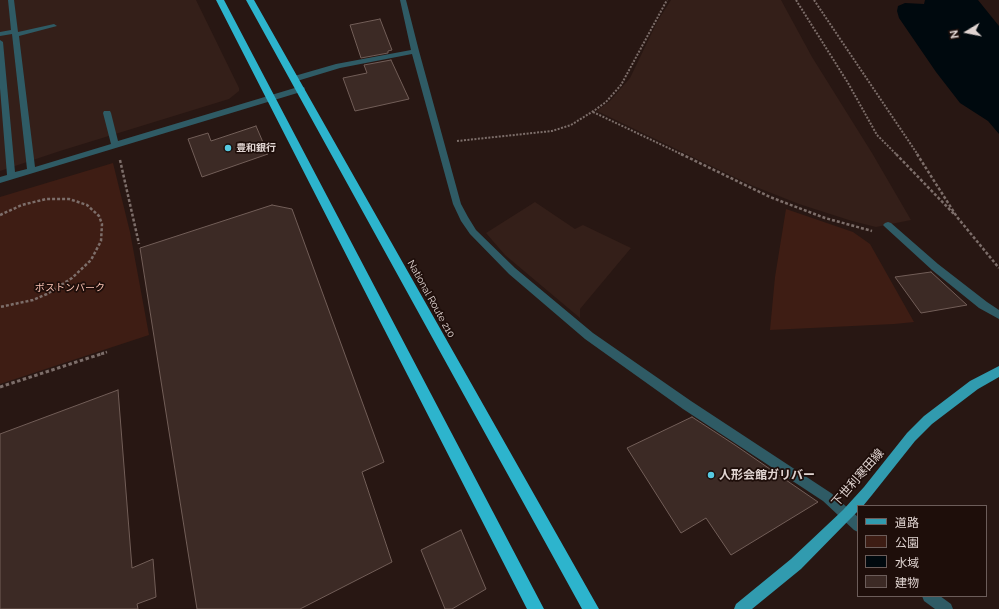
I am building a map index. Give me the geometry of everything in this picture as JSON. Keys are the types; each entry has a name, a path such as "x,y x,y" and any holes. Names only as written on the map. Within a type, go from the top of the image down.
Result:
{"highway":[{"path":"220,0 536,609"},
{"name":"National Route 210","path":"250,0 591,609"}],"main road":[{"name":"下世利寒田線","path":"741,609 796,564 846,514 868,491 911,437 928,420 974,385 999,371"}],"street":[{"path":"11,0 31,171"},
{"path":"403,0 415,51 460,212 473,232 496,257 595,340 692,409 827,497 857,525"},
{"path":"0,34 15,33 54,26"},
{"path":"0,42 11,177"},
{"path":"0,180 271,98 297,84 339,66 415,51"},
{"path":"107,114 115,145"},
{"path":"888,225 935,268 983,305 999,315"},
{"path":"930,597 946,609"}],"path":[{"path":"440,143 552,131 571,125 593,112 606,102 621,85 667,0"},
{"path":"796,0 848,83 877,135 957,217 999,268"},
{"path":"814,0 957,217"},
{"path":"593,112 752,189 798,208 847,224 900,236"},
{"path":"120,156 139,244"},
{"path":"0,215 28,203 46,199 69,199 87,205 99,216 102,224 101,241 91,260 72,278 47,294 33,300 0,307"},
{"path":"0,387 107,352"}],"shaded area":[{"path":"0,0 196,0 239,88 239,91 229,99 0,171"},
{"path":"671,0 781,0 812,57 872,153 911,220 876,227 799,204 751,185 597,111 610,101 630,78 657,22"},
{"path":"535,202 575,229 583,225 631,248 580,309 580,318 505,255 486,233"}],"green space":[{"name":"ボストンパーク","path":"113,163 130,232 149,335 0,384 0,197"},
{"path":"786,209 853,232 870,244 914,322 770,330 775,277"}],"water":[{"path":"925,0 978,0 999,26 999,134 988,121 960,103 936,72 899,18 897,11 898,6 905,3 924,4"}],"building":[{"path":"380,19 392,50 388,51 388,53 361,58 350,25"},
{"path":"391,60 409,99 355,111 343,78 367,73 364,65"},
{"name":"豊和銀行","path":"256,126 268,154 202,177 188,139 208,133 211,141"},
{"path":"272,205 292,209 384,462 362,472 392,562 300,609 197,609 140,248"},
{"path":"931,272 967,305 921,313 895,277"},
{"path":"118,390 132,568 153,559 156,597 137,604 138,609 0,609 0,434"},
{"name":"人形会館ガリバー","path":"692,417 818,502 731,555 706,518 681,533 627,448"},
{"path":"461,530 486,589 452,609 445,609 421,550"}],"place":[{"name":"豊和銀行","path":"228,148"},
{"name":"人形会館ガリバー","path":"711,475"}]}
